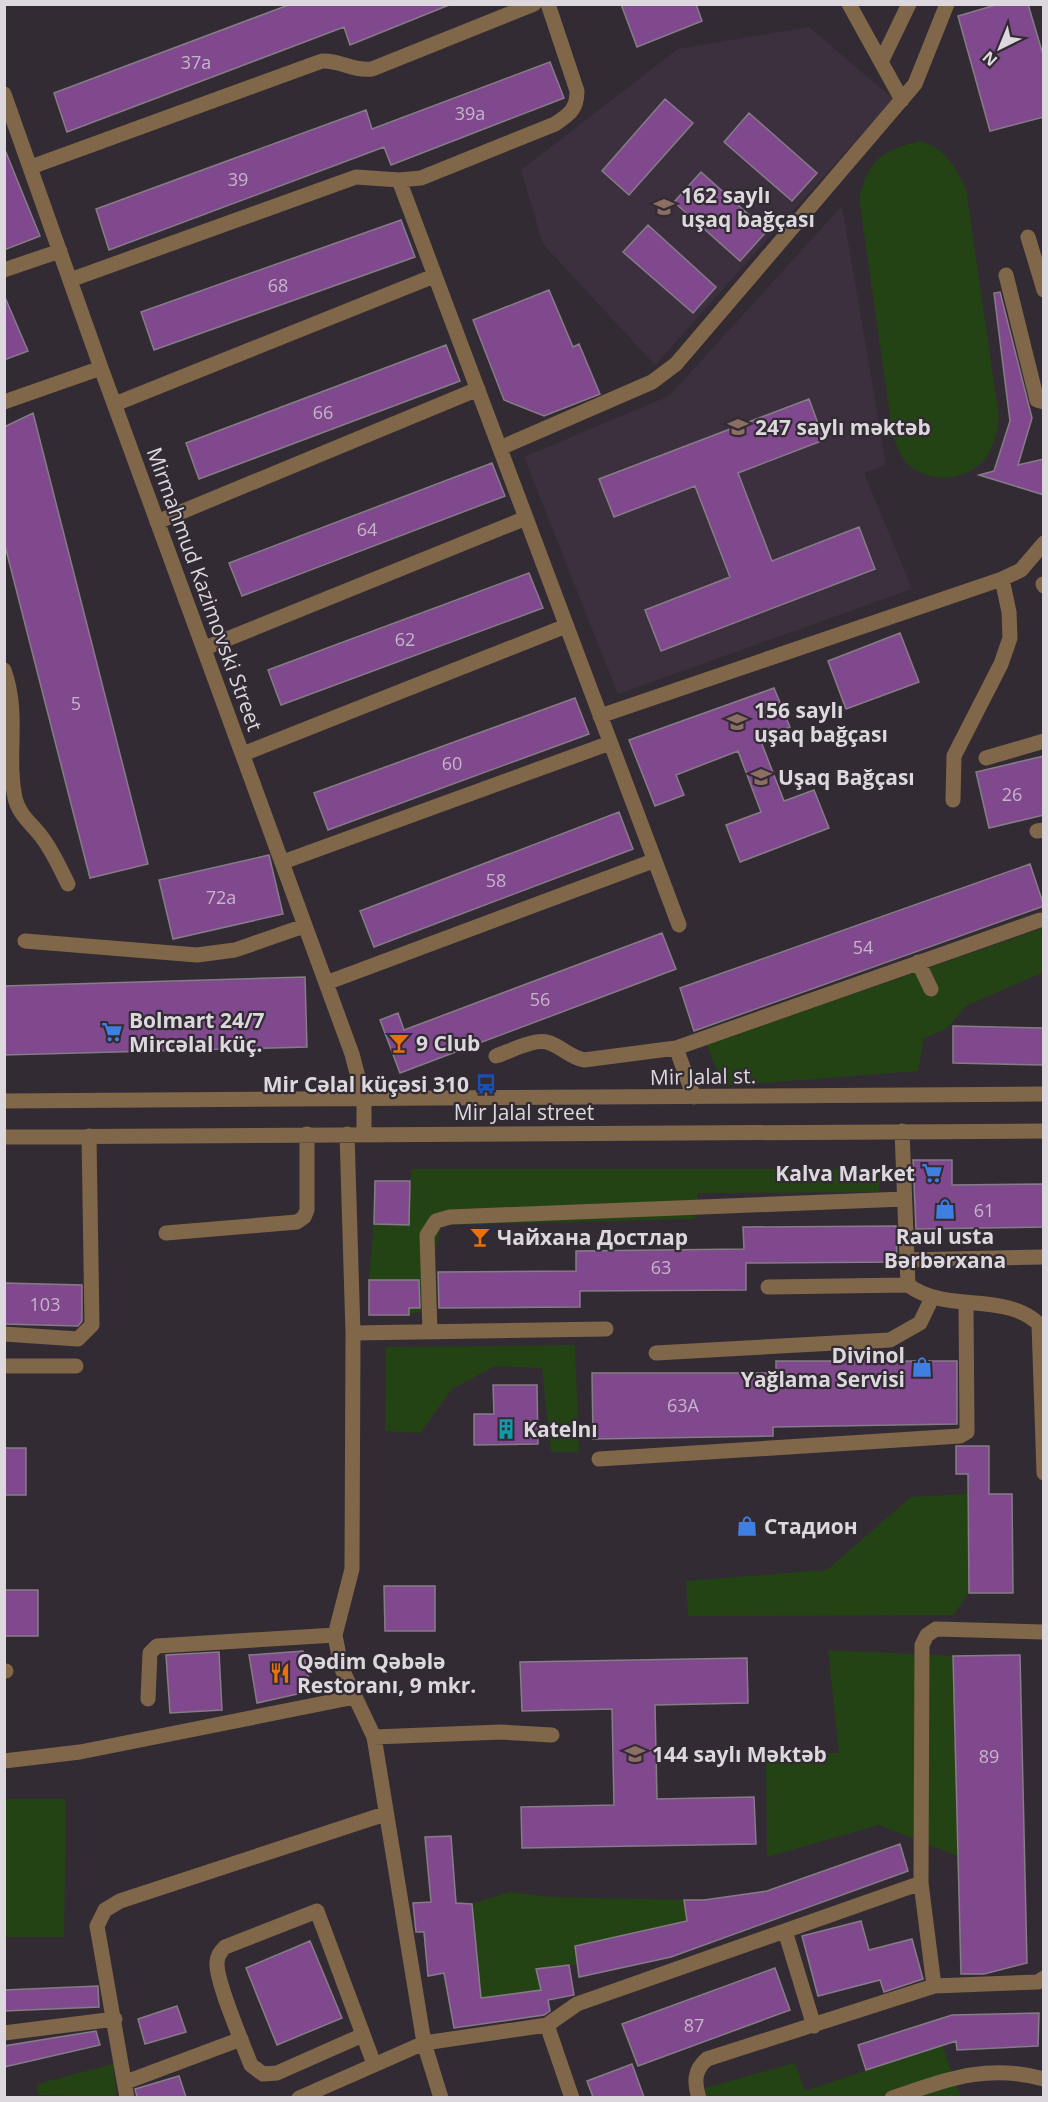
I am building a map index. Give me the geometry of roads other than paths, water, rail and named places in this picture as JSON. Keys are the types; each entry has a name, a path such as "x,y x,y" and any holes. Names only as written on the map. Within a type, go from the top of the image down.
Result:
{"street":[{"path":"31,167 322,61 330,60 357,70 372,69 534,4"},
{"path":"70,280 356,177 375,176 399,180 421,178 555,124 569,114 577,104 578,91 548,4"},
{"path":"849,4 902,100"},
{"path":"881,62 909,4"},
{"path":"500,448 652,382 676,364 915,84 947,4"},
{"name":"Mirmahmud Kazimovski Street","path":"4,94 101,368 360,1078 364,1100 364,1134"},
{"path":"399,180 653,861 679,925"},
{"path":"1028,237 1044,290"},
{"path":"4,270 60,251"},
{"path":"1006,275 1037,400 1044,402"},
{"path":"115,404 434,276"},
{"path":"4,402 101,368"},
{"path":"157,522 478,389"},
{"path":"205,648 526,518"},
{"path":"600,716 1002,579 1021,570 1044,543"},
{"path":"953,800 954,756 1001,664 1010,638 1010,612 1002,579"},
{"path":"243,754 566,626"},
{"path":"4,670 11,690 14,722 11,755 16,799 22,815 41,836 68,884"},
{"path":"986,758 1044,741"},
{"path":"283,862 610,743"},
{"path":"326,983 653,861"},
{"path":"496,1056 542,1041 552,1044 572,1057 584,1060 676,1048 1040,920"},
{"path":"25,941 197,955 235,950 304,926"},
{"path":"918,962 931,989"},
{"path":"676,1048 694,1097"},
{"name":"Mir Jalal st.","path":"364,1100 1044,1094"},
{"path":"4,1101 364,1100"},
{"path":"902,1131 908,1285"},
{"name":"Mir Jalal street","path":"4,1137 1044,1131"},
{"path":"166,1233 297,1222 304,1217 307,1210 307,1134"},
{"path":"347,1134 353,1333 352,1569 335,1635 342,1667 374,1737 424,2043 441,2097"},
{"path":"4,1334 78,1339 93,1325 89,1136"},
{"path":"430,1332 427,1235 436,1221 462,1217 904,1199"},
{"path":"907,1260 1044,1257"},
{"path":"768,1287 908,1285 932,1298 1008,1307 1029,1314 1041,1324 1044,1473"},
{"path":"656,1353 890,1340 920,1323 932,1298"},
{"path":"599,1460 960,1436 967,1432 966,1303"},
{"path":"353,1333 606,1329"},
{"path":"4,1366 76,1366"},
{"path":"934,1986 921,1883 922,1645 927,1635 936,1629 1044,1632"},
{"path":"148,1699 150,1653 157,1646 335,1635"},
{"path":"4,1761 80,1752 355,1697"},
{"path":"374,1737 501,1732 552,1736"},
{"path":"127,2097 97,1926 105,1910 120,1901 385,1814"},
{"path":"299,2097 424,2043 547,2025 577,2004 921,1883"},
{"path":"363,2036 277,2073 263,2074 251,2065 241,2039 216,1964 219,1954 225,1947 317,1911 374,2064"},
{"path":"785,1931 814,2026"},
{"path":"699,2097 694,2082 700,2065 707,2059 934,1986 1038,1982 1044,1978"},
{"path":"4,2033 115,2019"},
{"path":"547,2025 572,2097"},
{"path":"126,2082 241,2039"},
{"path":"892,2097 978,2073 1020,2072 1044,2079"}],"place":[{"name":"162 saylı uşaq bağçası","path":"664,207"},
{"name":"247 saylı məktəb","path":"738,427"},
{"name":"156 saylı uşaq bağçası","path":"737,722"},
{"name":"Uşaq Bağçası","path":"761,777"},
{"name":"Bolmart 24/7 Mircәlal küç.","path":"112,1032"},
{"name":"9 Club","path":"399,1043"},
{"name":"Mir Cəlal küçəsi 310","path":"486,1084"},
{"name":"Kalva Market","path":"932,1173"},
{"name":"Raul usta Bərbərxana","path":"945,1209"},
{"name":"Чайхана Достлар","path":"480,1237"},
{"name":"Divinol Yağlama Servisi","path":"922,1367"},
{"name":"Katelnı","path":"506,1429"},
{"name":"Стадион","path":"747,1526"},
{"name":"Qədim Qəbələ Restoranı, 9 mkr.","path":"280,1673"},
{"name":"144 saylı Məktəb","path":"635,1754"}]}
